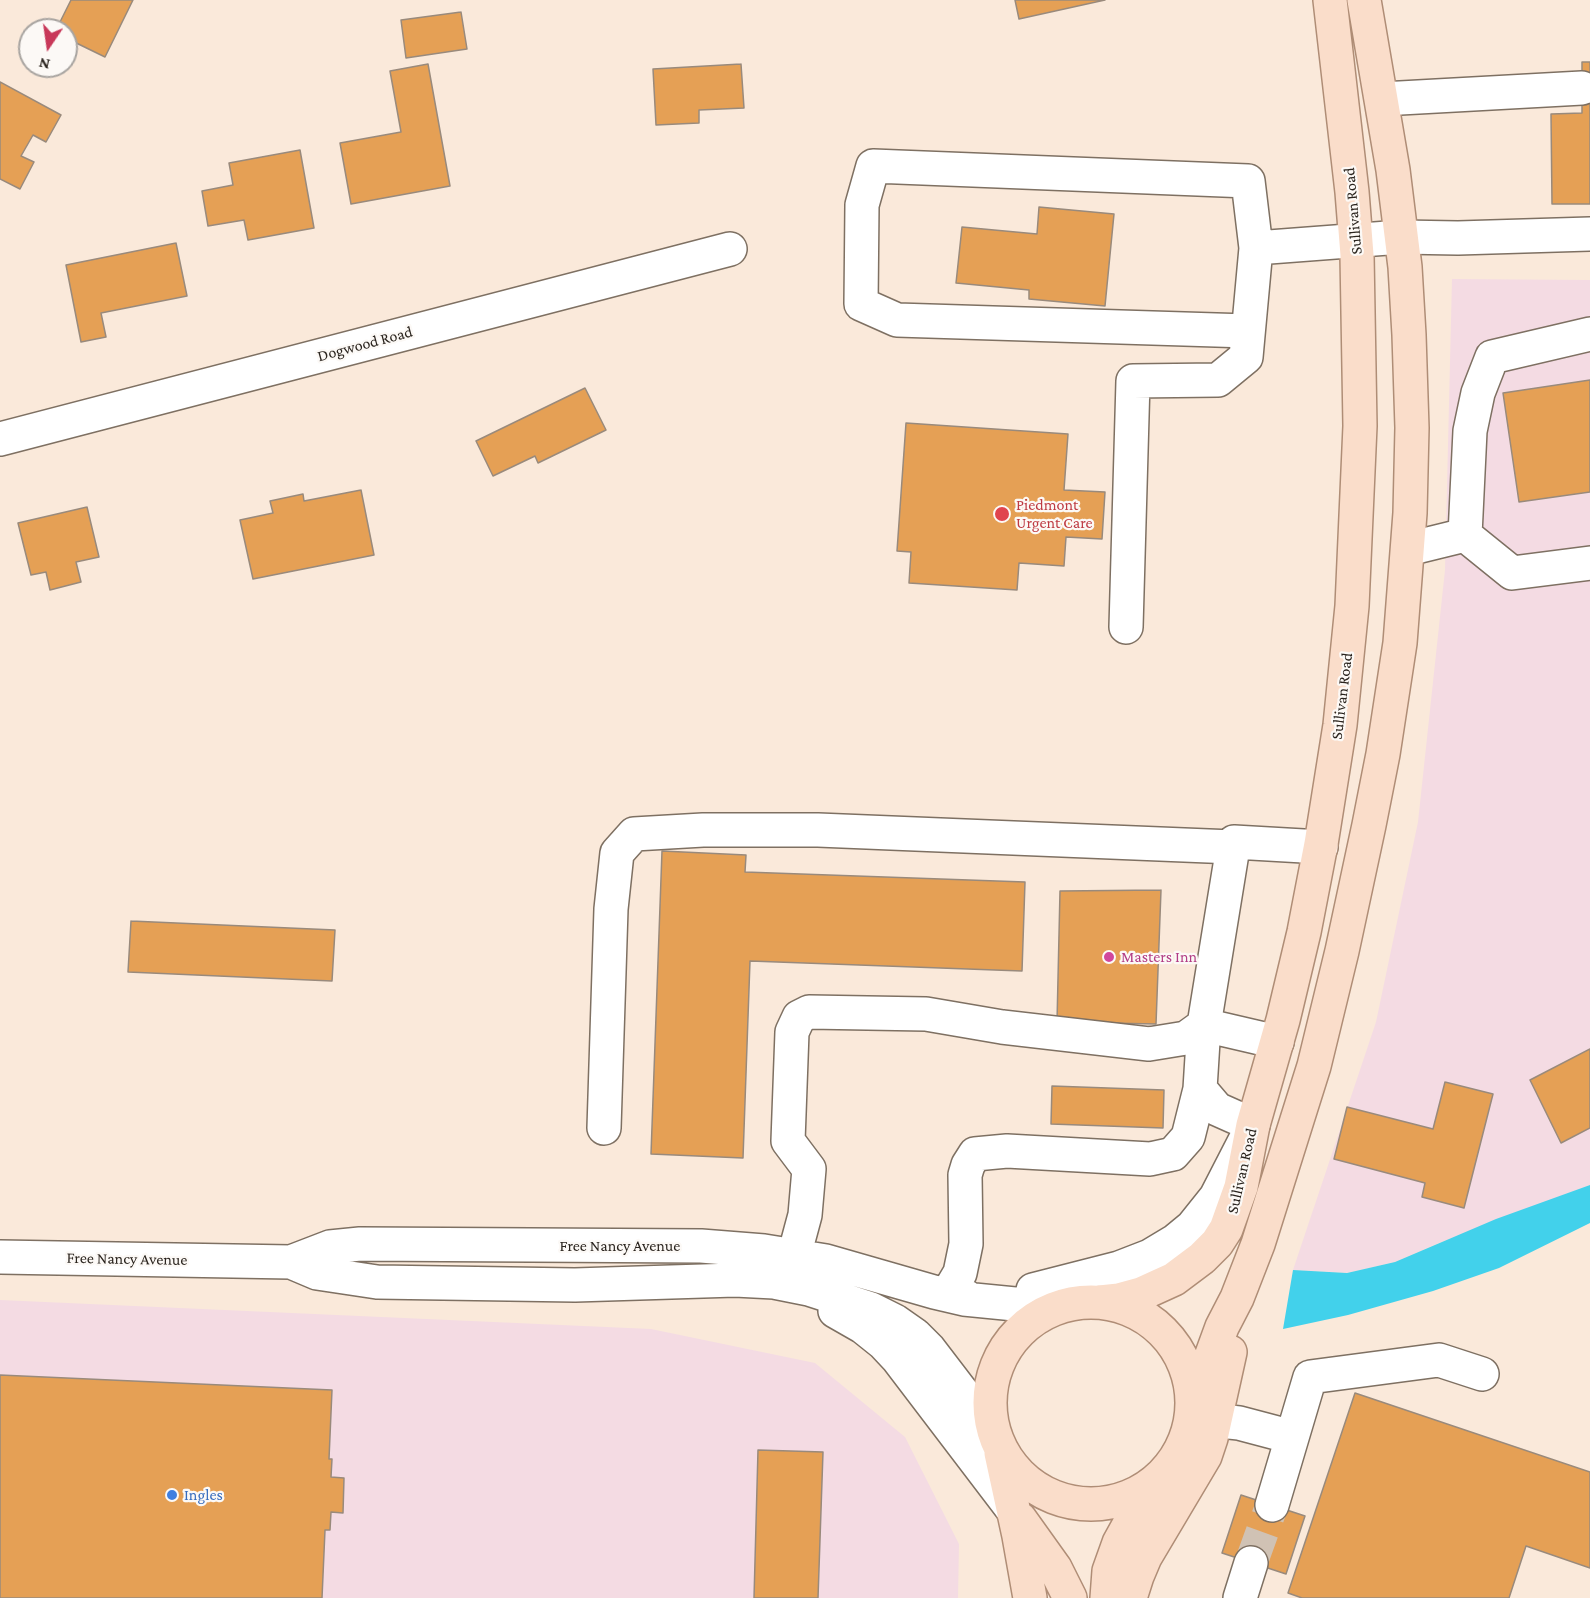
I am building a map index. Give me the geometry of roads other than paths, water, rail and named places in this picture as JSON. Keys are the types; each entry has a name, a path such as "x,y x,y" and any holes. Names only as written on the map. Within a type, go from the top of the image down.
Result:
{"main road":[{"name":"Sullivan Road","path":"1090,1302 1119,1300 1153,1290 1174,1279 1193,1266 1217,1243 1226,1229 1238,1197 1253,1125 1277,1042 1304,932 1321,847 1340,725 1349,635 1356,547 1360,366 1352,192 1330,0"},
{"name":"Sullivan Road","path":"1130,1598 1145,1557 1202,1463 1200,1416 1222,1327 1238,1298 1258,1244 1314,1066 1342,951 1389,718 1400,644 1412,462 1407,287 1382,99 1364,0"},
{"path":"1030,1598 1013,1510 989,1407 995,1370 1013,1336 1032,1320 1055,1308 1090,1302 1125,1307 1148,1319 1168,1337 1176,1347 1187,1370 1200,1416 1177,1456 1135,1514 1119,1544 1109,1571 1107,1598"},
{"path":"997,1440 1006,1459 1024,1479 1048,1494 1074,1502 1102,1503 1129,1496 1141,1491 1163,1474"},
{"path":"1013,1510 1055,1568 1070,1598"}],"street":[{"path":"1382,99 1582,88"},
{"path":"1126,627 1133,381 1218,380 1246,357 1256,248 1248,181 873,166 862,205 861,304 897,320 1248,331"},
{"path":"1256,248 1401,237 1458,238 1590,234"},
{"name":"Dogwood Road","path":"0,439 730,249"},
{"path":"1465,536 1470,430 1478,393 1492,357 1590,334"},
{"path":"1408,549 1465,536"},
{"path":"1465,536 1512,573 1590,563"},
{"path":"604,1128 610,909 617,853 634,834 703,830 818,830 1233,847"},
{"path":"946,1295 960,1273 966,1244 965,1175 975,1154 1007,1151 1150,1159 1173,1154 1188,1137 1200,1089 1204,1025 1234,842 1321,847"},
{"path":"794,1256 805,1215 809,1169 788,1141 792,1032 799,1017 809,1012 926,1014 1002,1027 1149,1044 1186,1038 1204,1025 1277,1042"},
{"path":"1200,1089 1217,1109 1253,1125"},
{"name":"Free Nancy Avenue","path":"946,1295 981,1297 1021,1293 1119,1268 1150,1256 1175,1241 1192,1227 1210,1206 1222,1188 1253,1125"},
{"name":"Free Nancy Avenue","path":"0,1257 291,1262 330,1247 379,1244 701,1246 764,1251 838,1264 946,1295 1025,1305 1090,1302"},
{"name":"Free Nancy Avenue","path":"291,1262 324,1274 377,1282 574,1285 752,1280 790,1285 824,1293 871,1309 895,1321 915,1335 929,1349 997,1440"},
{"name":"Free Nancy Avenue","path":"752,1280 782,1289 833,1310 858,1324 883,1343 932,1403 1013,1510"},
{"path":"1272,1505 1310,1377 1439,1360 1482,1374"},
{"path":"1200,1416 1239,1423 1292,1437"},
{"path":"1240,1598 1251,1563"}],"water":[{"path":"1590,1185 1590,1223 1499,1268 1433,1291 1348,1315 1283,1329 1293,1270 1347,1273 1395,1262 1496,1219"}],"tunnel":[{"path":"1251,1563 1272,1505"}],"place":[{"name":"Piedmont Urgent Care","path":"1002,514"},
{"name":"Masters Inn","path":"1109,957"},
{"name":"Ingles","path":"172,1495"}]}
